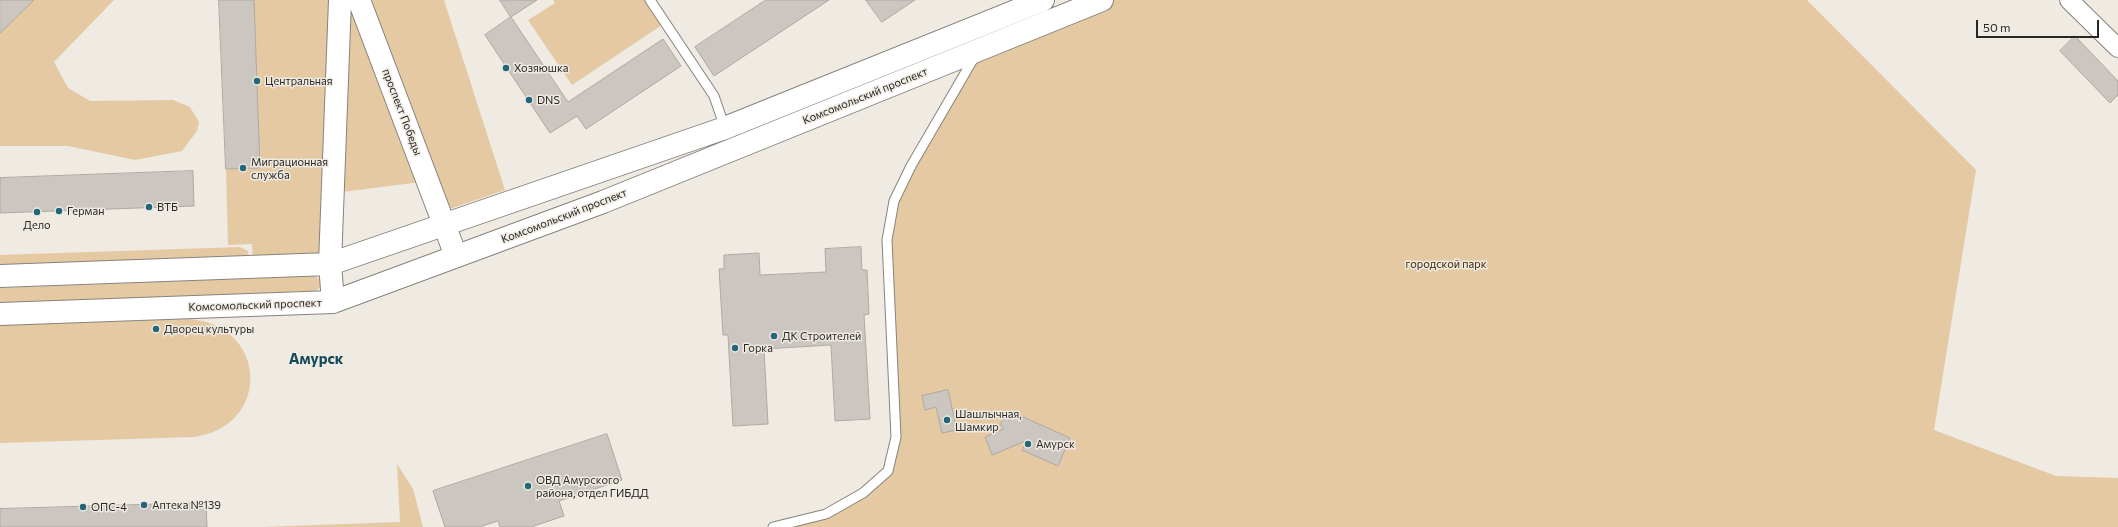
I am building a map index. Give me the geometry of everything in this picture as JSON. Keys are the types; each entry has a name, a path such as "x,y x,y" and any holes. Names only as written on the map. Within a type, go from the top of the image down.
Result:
{"street":[{"path":"333,302 330,264 340,0"},
{"name":"проспект Победы","path":"359,0 446,225 456,256"},
{"name":"Комсомольский проспект","path":"0,276 330,264 725,128 1043,0"},
{"name":"Комсомольский проспект","path":"0,314 333,302 603,202 1102,0"},
{"path":"2069,0 2118,48"}],"lane":[{"path":"650,0 714,96 725,128"},
{"path":"773,527 826,514 863,493 888,471 896,437 887,240 894,201 911,166 979,50"}],"green space":[{"path":"33,0 114,0 54,62 68,88 90,101 173,100 190,107 199,122 197,131 182,151 135,160 68,146 0,146 0,24"},
{"path":"254,0 340,0 340,16 363,11 359,0 444,0 505,190 441,212 429,181 334,193 330,264 253,267 252,244 228,245 226,169 260,168"},
{"path":"553,0 650,0 665,23 572,85 528,20 555,3"},
{"name":"городской парк","path":"1102,0 1807,0 1976,170 1934,430 2056,476 2118,478 2118,527 773,527 826,514 888,471 896,437 887,240 894,201 979,50"},
{"path":"240,247 248,251 249,260 0,274 0,255"},
{"path":"314,276 321,280 321,287 315,291 0,303 0,288"},
{"path":"190,319 216,326 235,339 246,357 250,377 247,397 237,415 219,429 194,437 0,443 0,325"},
{"path":"397,464 413,489 423,527 262,527 400,522"}],"building":[{"path":"0,0 34,0 0,33"},
{"path":"219,0 254,0 260,168 226,169"},
{"path":"500,0 537,0 511,17"},
{"path":"766,0 829,0 714,76 695,47"},
{"path":"866,0 915,0 882,22"},
{"path":"511,17 568,102 663,39 681,66 586,129 577,116 550,133 485,35"},
{"path":"2075,36 2118,81 2118,95 2110,103 2060,51"},
{"path":"193,171 194,206 0,213 0,178"},
{"path":"861,247 862,270 867,270 869,314 864,315 870,419 835,421 831,345 764,349 768,424 733,426 728,335 723,335 719,269 724,269 724,255 759,253 760,275 826,272 825,249"},
{"name":"Шашлычная, Шамкир","path":"948,390 957,430 942,433 936,407 925,410 922,396"},
{"name":"Амурск","path":"1012,412 1070,438 1058,466 1022,450 1028,440 992,455 985,437 1004,429 1000,424"},
{"name":"ОВД Амурского района, отдел ГИБДД","path":"607,434 622,480 559,501 564,516 531,527 500,527 498,521 479,527 445,527 433,491"},
{"path":"206,503 207,527 0,527 0,509"}],"place":[{"name":"Хозяюшка","path":"506,68"},
{"name":"Центральная","path":"257,81"},
{"name":"DNS","path":"529,100"},
{"name":"Миграционная служба","path":"243,168"},
{"name":"ВТБ","path":"149,207"},
{"name":"Герман","path":"59,211"},
{"name":"Дело","path":"37,212"},
{"name":"Дворец культуры","path":"156,329"},
{"name":"ДК Строителей","path":"774,336"},
{"name":"Горка","path":"735,348"},
{"name":"Шашлычная, Шамкир","path":"947,420"},
{"name":"Амурск","path":"1028,444"},
{"name":"ОВД Амурского района, отдел ГИБДД","path":"528,486"},
{"name":"Аптека №139","path":"144,505"},
{"name":"ОПС-4","path":"83,507"}],"district":[{"name":"Амурск","path":"316,359"}]}
